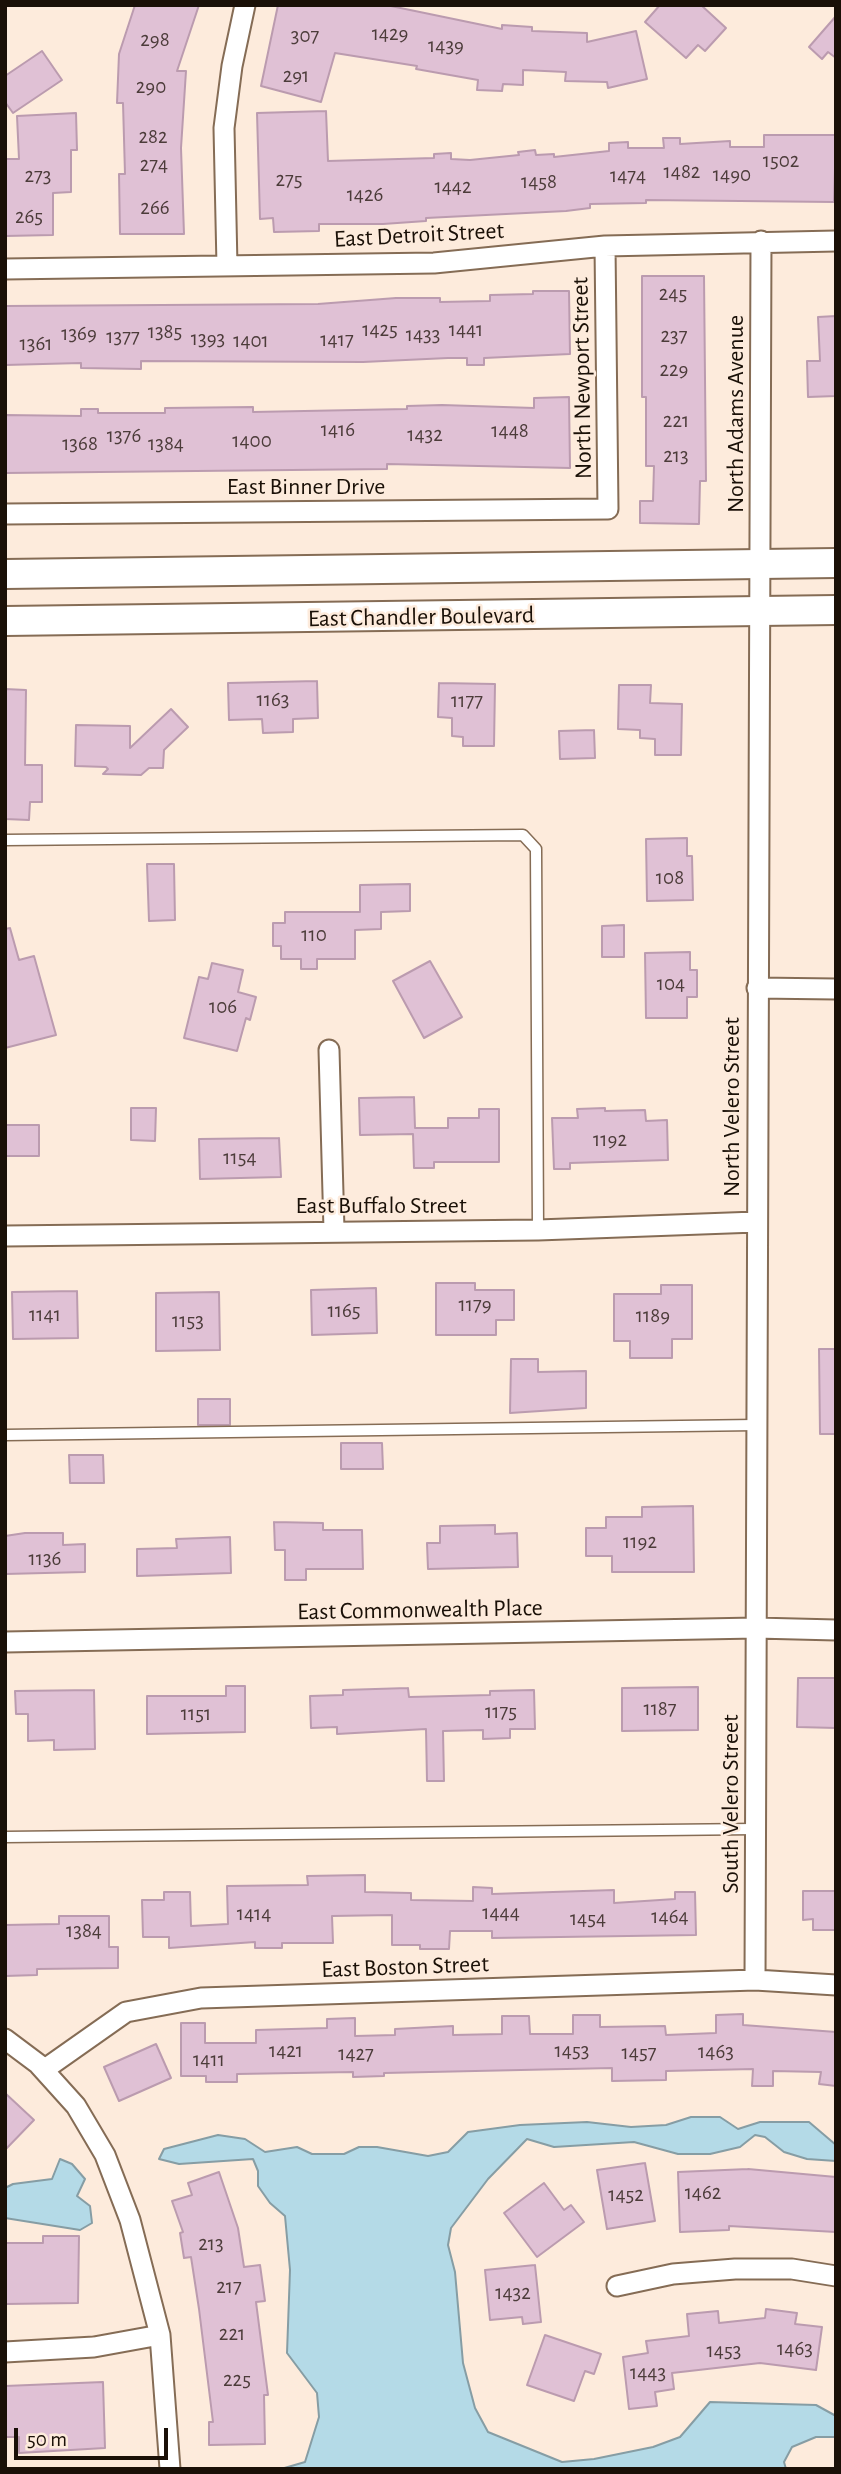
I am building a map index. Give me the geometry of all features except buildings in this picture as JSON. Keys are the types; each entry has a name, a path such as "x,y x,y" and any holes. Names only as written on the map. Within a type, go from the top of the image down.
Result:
{"main road":[{"name":"East Chandler Boulevard","path":"5,621 760,587 836,563"},
{"name":"East Chandler Boulevard","path":"5,574 760,587 836,610"}],"street":[{"path":"227,266 224,128 232,66 245,5"},
{"name":"East Detroit Street","path":"5,269 434,263 605,246 836,241"},
{"name":"North Adams Avenue","path":"760,587 761,242"},
{"name":"North Newport Street","path":"605,246 608,509"},
{"name":"East Binner Drive","path":"5,514 608,509"},
{"name":"North Velero Street","path":"756,1628 760,587"},
{"path":"757,988 836,989"},
{"path":"329,1050 334,1230"},
{"name":"East Buffalo Street","path":"5,1236 334,1230 538,1230 756,1222"},
{"name":"East Commonwealth Place","path":"5,1642 756,1628 836,1630"},
{"name":"South Velero Street","path":"755,1980 756,1628"},
{"name":"East Boston Street","path":"39,2064 45,2069 126,2012 201,1998 755,1980 836,1985"},
{"path":"5,2039 39,2064 76,2106 105,2155 130,2220 160,2335 170,2469"},
{"path":"617,2286 673,2274 736,2269 792,2269 836,2276"},
{"path":"5,2352 94,2347 160,2335"}],"lane":[{"path":"5,840 523,835 536,849 538,1230"},
{"path":"5,1435 756,1425"},
{"path":"5,1837 755,1829"}],"water":[{"path":"691,2117 720,2117 738,2129 760,2122 809,2122 836,2145 836,2161 807,2159 784,2152 765,2137 755,2135 740,2147 710,2154 678,2154 634,2142 554,2147 527,2139 488,2179 451,2228 448,2245 455,2272 463,2363 475,2408 488,2432 562,2462 594,2459 653,2447 680,2437 710,2402 816,2405 836,2416 836,2437 816,2437 792,2447 784,2462 786,2469 281,2469 305,2462 319,2417 317,2393 287,2353 290,2270 285,2216 270,2203 258,2186 258,2171 253,2159 179,2164 159,2159 164,2149 218,2135 245,2139 265,2152 297,2147 312,2154 344,2154 359,2147 377,2147 428,2156 448,2152 468,2132 520,2125 587,2122 631,2127 666,2125"},
{"path":"60,2159 72,2164 85,2179 77,2196 90,2206 92,2223 80,2230 5,2218 5,2188 13,2184 52,2179"}]}
